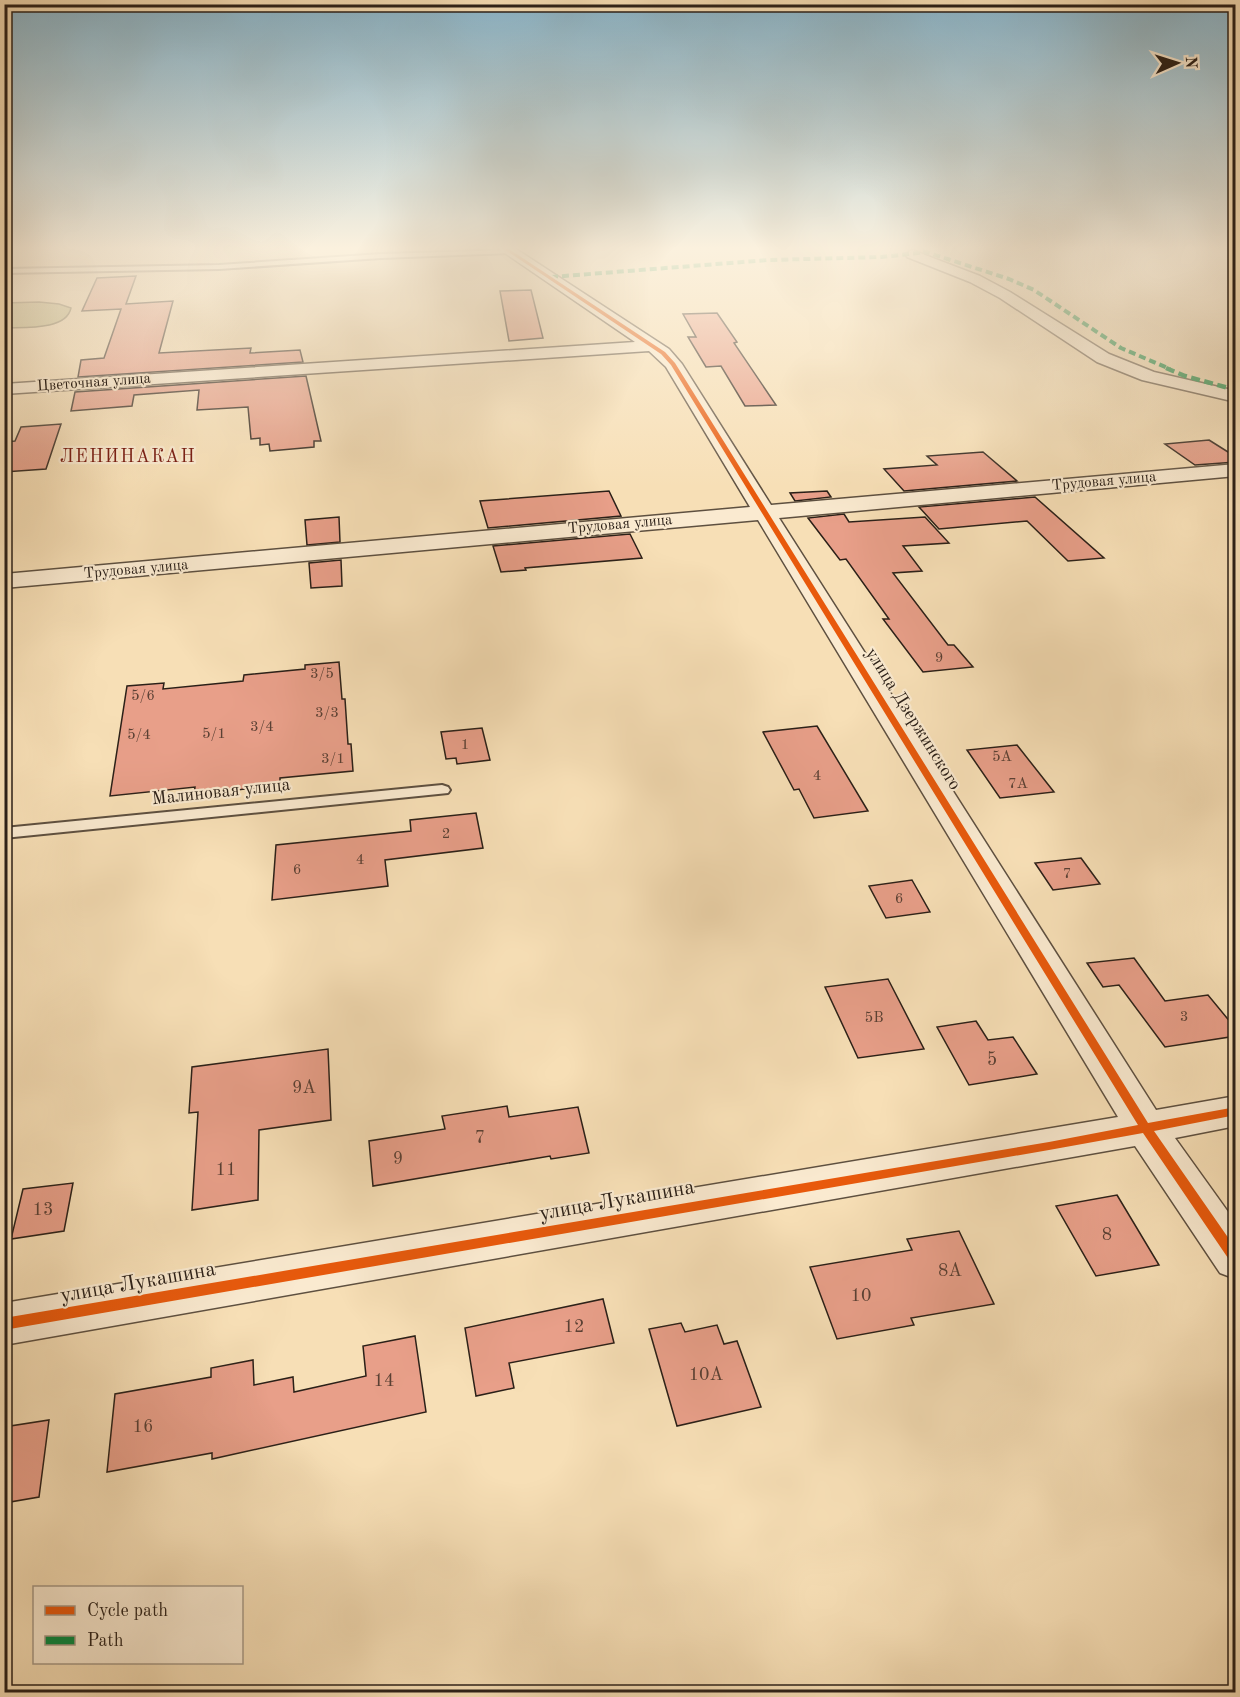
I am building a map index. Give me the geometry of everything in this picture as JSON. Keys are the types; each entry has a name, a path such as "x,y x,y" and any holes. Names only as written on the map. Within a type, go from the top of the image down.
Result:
{"street":[{"name":"улица Дзержинского","path":"624,328 673,364 1145,1128 1236,1260"},
{"path":"1057,328 1103,358 1148,376 1236,397"},
{"name":"Цветочная улица","path":"4,389 651,346"},
{"name":"Трудовая улица","path":"4,582 1236,470"},
{"name":"улица Лукашина","path":"4,1324 1236,1111"}],"lane":[{"name":"Малиновая улица","path":"4,833 442,790"}],"building":[{"path":"114,328 166,328 159,353 251,348 250,353 300,350 303,362 78,377 81,360 104,358"},
{"path":"507,328 541,328 543,338 509,341"},
{"path":"691,328 727,328 737,342 734,343 776,405 745,406 721,366 706,367 688,337 696,337"},
{"path":"306,376 321,441 314,441 314,447 270,451 269,444 260,445 260,438 251,439 248,407 197,410 199,390 134,395 132,406 71,411 75,392"},
{"path":"61,424 46,469 4,472 4,442 15,441 21,427"},
{"path":"1209,440 1236,457 1236,462 1195,465 1165,444"},
{"path":"983,452 1017,481 904,491 884,469 937,465 927,456"},
{"path":"609,491 621,516 488,528 480,501"},
{"path":"827,491 831,497 795,501 790,493"},
{"path":"1035,497 1104,558 1068,561 1027,521 939,529 919,507"},
{"path":"844,514 849,522 925,517 949,543 903,546 922,571 893,573 948,645 954,645 973,667 923,672 883,619 889,619 846,559 840,560 808,518"},
{"path":"339,517 340,542 307,545 305,520"},
{"path":"630,534 642,558 501,572 493,546"},
{"path":"341,560 342,586 311,588 309,563"},
{"path":"339,662 353,771 280,778 280,785 194,795 195,787 110,796 127,686 164,683 163,689 243,681 244,675 305,669 305,665"},
{"path":"817,726 868,811 814,818 799,789 794,790 763,732"},
{"path":"482,728 490,760 457,764 456,758 446,759 441,732"},
{"path":"1017,745 1054,792 1000,798 967,750"},
{"path":"476,813 483,848 385,860 388,886 272,900 276,845 411,831 410,820"},
{"path":"1081,858 1100,884 1053,890 1035,863"},
{"path":"912,880 930,912 886,918 869,886"},
{"path":"1134,958 1165,1001 1208,995 1236,1029 1236,1036 1165,1047 1119,985 1103,987 1087,963"},
{"path":"888,979 924,1049 858,1058 825,987"},
{"path":"976,1021 988,1040 1013,1037 1037,1074 969,1085 937,1027"},
{"path":"328,1049 331,1120 259,1130 258,1200 192,1210 198,1112 189,1113 192,1067"},
{"path":"507,1106 509,1117 578,1107 589,1153 551,1159 550,1156 373,1186 369,1141 445,1129 442,1116"},
{"path":"73,1183 64,1231 11,1239 23,1189"},
{"path":"1117,1195 1159,1265 1096,1276 1056,1206"},
{"path":"959,1231 994,1304 911,1318 914,1325 837,1339 810,1267 912,1250 907,1239"},
{"path":"603,1299 614,1343 509,1363 514,1388 476,1396 465,1328"},
{"path":"681,1323 685,1332 717,1325 724,1344 737,1341 761,1407 677,1426 649,1329"},
{"path":"415,1336 426,1412 212,1459 212,1453 107,1472 115,1394 211,1377 211,1368 253,1360 254,1385 293,1377 294,1392 366,1376 363,1346"},
{"path":"49,1420 39,1497 4,1503 4,1427"}],"marked path":[{"path":"1091,328 1121,348 1185,376 1236,390"}],"cycle path":[{"path":"626,328 663,353 673,364 1145,1127 1236,1260"},
{"path":"4,1324 1049,1146 1236,1111"}],"district":[{"name":"ЛЕНИНАКАН","path":"128,457"}]}
